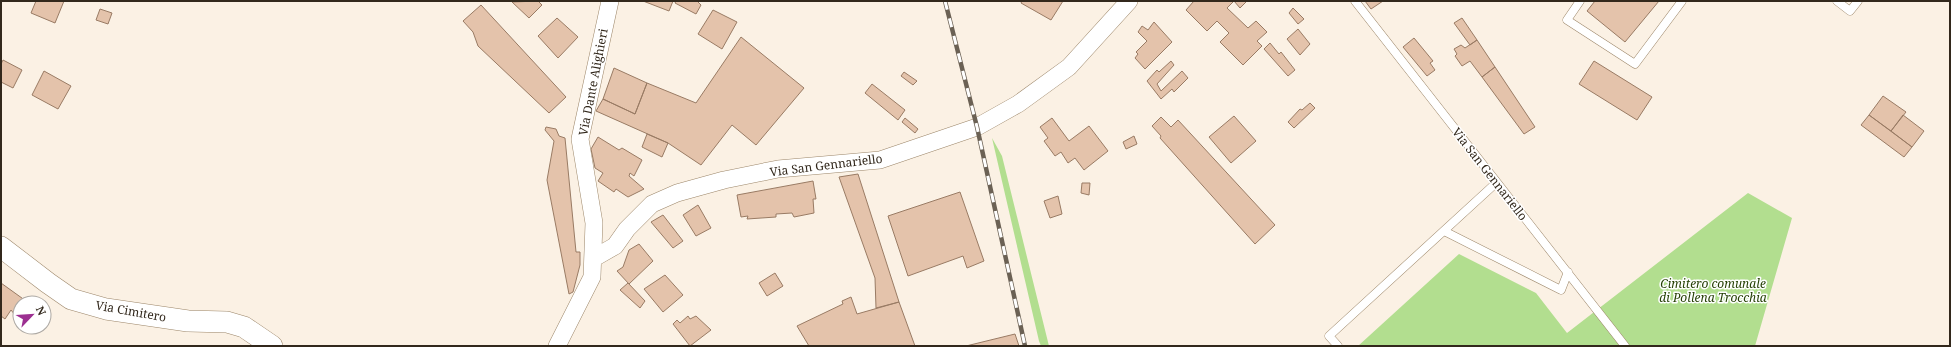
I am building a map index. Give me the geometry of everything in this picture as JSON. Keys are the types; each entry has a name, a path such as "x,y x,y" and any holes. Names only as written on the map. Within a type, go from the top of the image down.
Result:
{"street":[{"name":"Via Dante Alighieri","path":"557,346 592,277 594,258 594,223 580,139 610,1"},
{"name":"Via San Gennariello","path":"594,258 615,246 627,229 652,204 677,193 724,180 778,169 880,160 977,127 1018,104 1068,67 1129,1"},
{"name":"Via Cimitero","path":"1,247 71,299 106,309 188,321 227,322 244,327 272,346"}],"lane":[{"name":"Via San Gennariello","path":"1355,1 1496,183 1626,346"},
{"path":"1580,1 1567,20 1635,64 1682,1"},
{"path":"1837,1 1850,11 1858,1"},
{"path":"1338,346 1329,336 1496,183"},
{"path":"1444,231 1561,290 1568,272"}],"green space":[{"path":"992,138 1002,156 1049,346 1041,346 1039,341"},
{"name":"Cimitero comunale di Pollena Trocchia","path":"1748,193 1792,218 1755,346 1358,346 1459,254 1536,293 1567,333"}],"building":[{"path":"36,1 64,1 55,23 31,13"},
{"path":"538,1 542,5 529,18 512,2"},
{"path":"643,1 673,1 669,11"},
{"path":"676,1 697,1 701,5 696,14 675,3"},
{"path":"1022,1 1063,1 1051,20 1021,3"},
{"path":"1194,1 1234,1 1227,8 1248,28 1256,21 1267,32 1257,41 1262,46 1243,65 1220,42 1229,33 1217,21 1207,31 1186,10"},
{"path":"1234,1 1247,1 1240,8"},
{"path":"1365,1 1383,1 1371,9"},
{"path":"1595,1 1659,1 1625,42 1587,11"},
{"path":"481,5 566,97 549,113 478,46 473,32 463,21"},
{"path":"1293,8 1304,19 1298,24 1289,13"},
{"path":"100,9 112,13 108,24 96,20"},
{"path":"713,10 737,22 722,49 698,34"},
{"path":"557,18 578,37 558,58 538,36"},
{"path":"1462,18 1477,40 1470,45 1454,23"},
{"path":"1154,22 1172,42 1145,69 1135,58 1138,54 1136,52 1147,41 1138,32 1142,26 1148,30"},
{"path":"1298,29 1310,44 1300,55 1287,39"},
{"path":"741,37 804,88 756,145 732,125 701,165 668,143 596,111 603,99 635,114 647,83 696,103"},
{"path":"1414,38 1433,61 1430,63 1435,70 1427,76 1403,47"},
{"path":"1477,40 1495,67 1482,77 1470,61 1462,66 1455,56 1457,54 1454,49 1461,45 1465,48"},
{"path":"1270,43 1279,54 1281,52 1295,70 1288,76 1264,49"},
{"path":"3,60 22,70 13,88 1,82 1,64"},
{"path":"1171,61 1174,65 1157,84 1161,91 1182,71 1188,78 1174,92 1172,89 1161,99 1147,81 1157,70 1159,72"},
{"path":"1594,61 1652,97 1637,120 1579,84"},
{"path":"1495,67 1535,127 1524,134 1482,77"},
{"path":"614,68 647,83 635,114 603,99"},
{"path":"44,71 71,86 58,109 32,95"},
{"path":"904,72 917,81 913,85 901,76"},
{"path":"872,84 905,110 898,120 865,93"},
{"path":"1883,96 1906,112 1891,131 1869,115"},
{"path":"1310,103 1315,108 1294,128 1288,122 1300,109 1302,110"},
{"path":"1869,115 1912,147 1904,157 1861,125"},
{"path":"1903,115 1924,131 1912,147 1891,131"},
{"path":"1234,116 1256,141 1231,163 1209,137"},
{"path":"1161,117 1171,127 1178,120 1275,225 1255,244 1160,138 1161,136 1152,126"},
{"path":"905,118 918,129 915,133 902,122"},
{"path":"1052,118 1069,141 1089,126 1108,151 1084,170 1075,158 1068,163 1061,152 1055,156 1044,141 1048,138 1040,127"},
{"path":"546,127 556,129 559,136 565,138 576,252 580,252 580,265 573,292 569,294 547,180 554,141 545,130"},
{"path":"647,134 668,143 662,157 642,147"},
{"path":"1134,136 1137,144 1126,149 1123,142"},
{"path":"598,137 619,150 622,148 642,160 634,176 630,173 629,176 644,189 628,197 616,189 614,192 598,181 603,173 595,168 591,149"},
{"path":"858,174 899,302 876,308 875,278 839,177"},
{"path":"813,181 816,199 813,199 814,213 794,217 792,213 776,214 776,217 747,219 748,216 741,217 737,195"},
{"path":"1082,183 1090,183 1089,195 1081,193"},
{"path":"960,192 984,261 967,268 963,256 908,276 888,216"},
{"path":"1058,196 1062,214 1050,218 1044,201"},
{"path":"698,205 711,228 696,236 683,215"},
{"path":"663,215 683,241 673,248 651,222"},
{"path":"639,244 653,261 629,284 617,271 623,267 629,250"},
{"path":"775,273 783,286 767,296 759,283"},
{"path":"665,275 683,295 663,312 644,289"},
{"path":"1,283 18,295 12,295 12,311 11,310 5,319 1,316"},
{"path":"628,283 645,301 640,308 620,290"},
{"path":"851,297 857,314 899,302 915,346 809,346 797,326 843,304 842,301"},
{"path":"688,316 690,319 696,316 711,330 690,346 673,324 677,320 680,323"},
{"path":"1015,334 1019,346 966,346"}],"railway":[{"path":"945,1 977,127 1025,346"}]}
